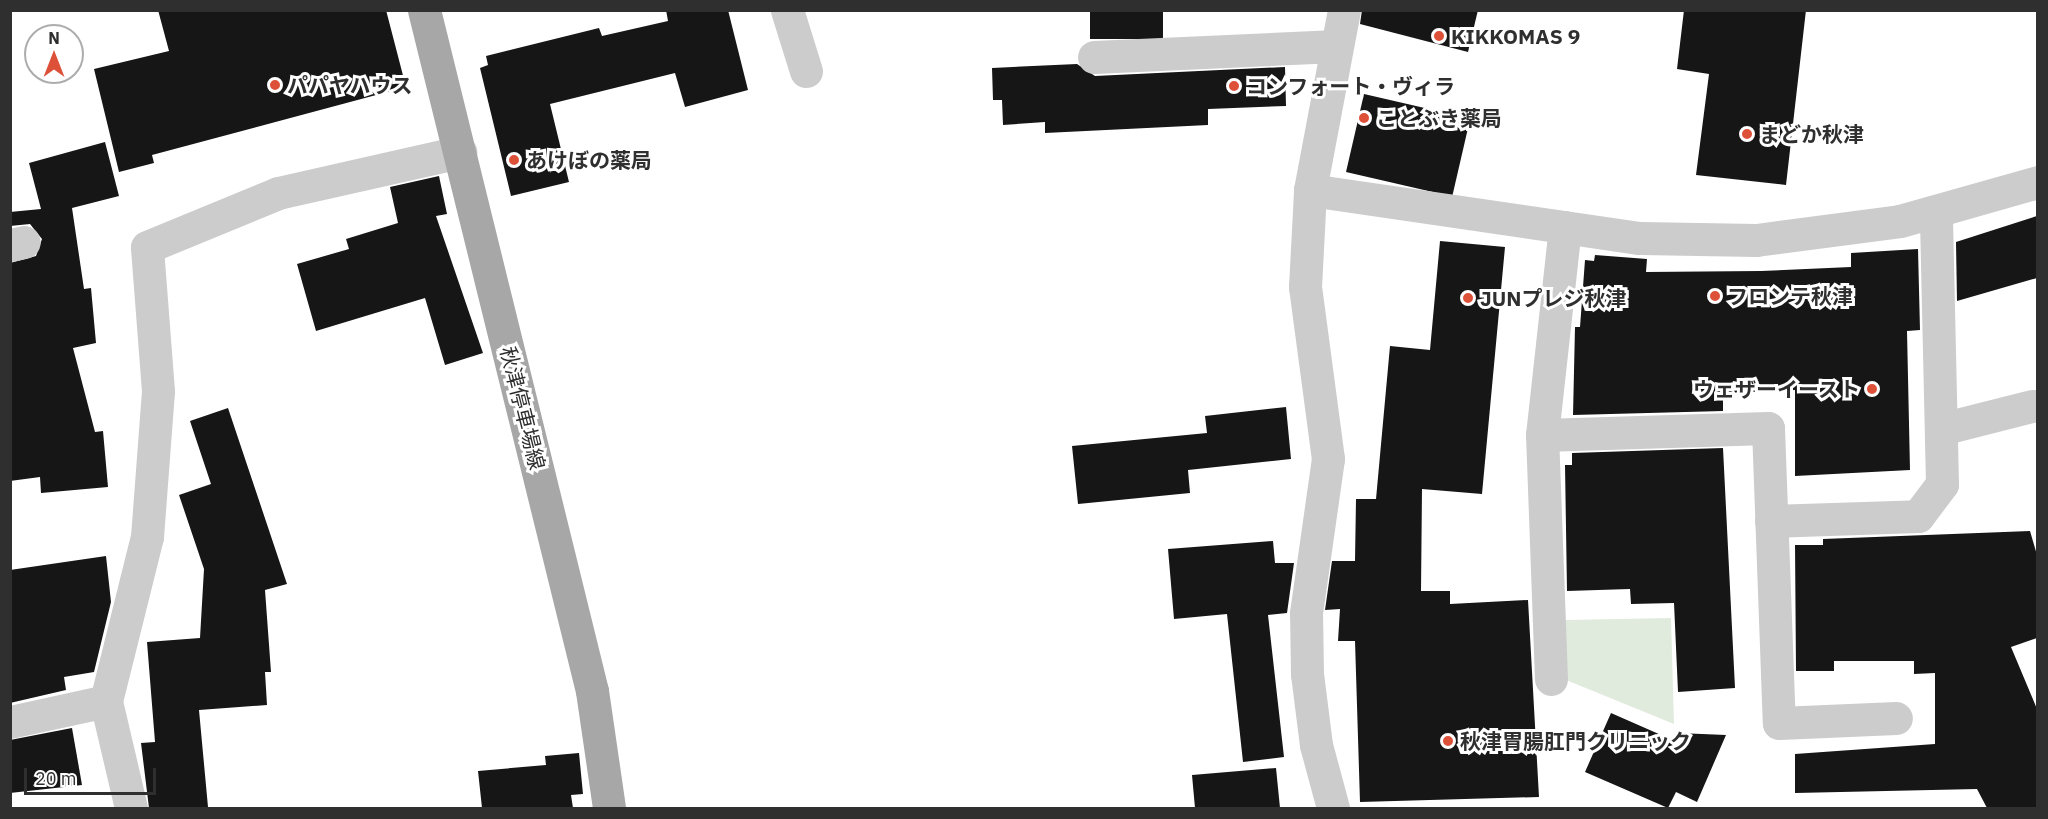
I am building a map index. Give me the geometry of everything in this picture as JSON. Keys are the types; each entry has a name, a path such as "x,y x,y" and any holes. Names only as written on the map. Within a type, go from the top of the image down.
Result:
{"main road":[{"name":"秋津停車場線","path":"424,10 592,690 609,808"}],"street":[{"path":"787,10 806,71"},
{"path":"1333,808 1316,745 1307,674 1306,613 1328,459 1305,287 1310,190 1344,10"},
{"path":"1094,57 1336,46"},
{"path":"130,808 105,702 147,537 158,392 147,248 278,193 460,152"},
{"path":"1310,190 1640,238 1756,240 1936,212 2037,182"},
{"path":"1772,521 1918,516 1942,484 1936,212"},
{"path":"1551,679 1542,435 1565,227"},
{"path":"1941,429 2032,406"},
{"path":"1542,435 1768,428 1779,723 1896,718"},
{"path":"10,723 105,702"}],"green space":[{"path":"1671,618 1674,724 1566,680 1565,620"}],"building":[{"path":"158,10 386,10 406,87 152,155 154,163 119,172 94,69 169,51"},
{"path":"666,10 728,10 748,90 685,107 675,73 550,104 569,182 511,196 480,68 488,65 486,56 599,28 602,36 668,21"},
{"path":"1090,10 1163,10 1163,39 1090,39"},
{"name":"KIKKOMAS 9","path":"1362,10 1478,10 1468,52 1360,24"},
{"name":"まどか秋津","path":"1684,10 1806,10 1786,185 1696,175 1709,74 1677,69"},
{"path":"1077,64 1095,76 1285,67 1286,106 1208,109 1208,125 1045,133 1045,122 1003,125 1002,100 993,100 992,68"},
{"path":"1364,94 1470,119 1452,196 1346,172"},
{"path":"105,142 119,196 72,208 84,289 91,288 96,343 73,348 95,432 103,431 108,487 41,493 40,477 10,481 10,263 36,256 42,239 30,224 10,226 10,212 41,209 29,163"},
{"path":"439,176 447,214 436,216 483,353 445,365 425,298 316,331 297,264 349,249 346,239 398,223 390,187"},
{"path":"2037,216 2037,278 1957,301 1956,242"},
{"path":"1440,241 1505,247 1482,494 1422,489 1421,591 1450,591 1450,604 1528,600 1539,797 1360,802 1355,641 1338,641 1340,609 1325,610 1332,561 1355,561 1356,499 1376,499 1390,346 1430,350"},
{"path":"1918,249 1920,330 1907,331 1910,470 1795,476 1795,390 1723,393 1723,411 1573,415 1575,327 1580,327 1585,260 1594,261 1595,255 1647,259 1646,272 1761,271 1851,267 1851,253"},
{"path":"1286,407 1291,459 1188,470 1190,493 1078,504 1072,446 1207,433 1205,416"},
{"path":"228,408 287,584 265,590 271,672 265,672 267,705 199,710 208,807 149,808 141,743 155,742 147,642 200,638 204,569 179,495 211,484 190,421"},
{"path":"1723,448 1735,688 1678,692 1674,603 1631,604 1630,589 1567,591 1565,465 1572,465 1572,453"},
{"path":"2030,531 2037,555 2037,638 2011,647 2037,709 2037,808 1987,808 1977,789 1795,793 1795,754 1935,744 1935,673 1914,674 1914,661 1834,661 1834,671 1796,671 1795,545 1823,545 1823,539"},
{"path":"1273,541 1275,563 1294,563 1287,613 1268,615 1284,757 1243,762 1227,614 1174,619 1168,549"},
{"path":"106,556 111,602 94,672 64,677 66,690 10,703 10,570"},
{"path":"1611,713 1677,742 1678,733 1726,735 1697,802 1676,792 1668,808 1585,772"},
{"path":"72,728 82,785 10,793 10,740"},
{"path":"579,753 583,794 571,795 573,808 482,808 478,771 546,765 545,756"},
{"path":"1276,768 1280,808 1195,808 1192,775"}],"place":[{"name":"KIKKOMAS 9","path":"1439,36"},
{"name":"パパヤハウス","path":"275,85"},
{"name":"コンフォート・ヴィラ","path":"1234,86"},
{"name":"ことぶき薬局","path":"1364,118"},
{"name":"まどか秋津","path":"1747,134"},
{"name":"あけぼの薬局","path":"514,160"},
{"name":"フロンテ秋津","path":"1715,296"},
{"name":"JUNプレジ秋津","path":"1468,298"},
{"name":"ウェザーイースト","path":"1872,389"},
{"name":"秋津胃腸肛門クリニック","path":"1448,741"}]}
